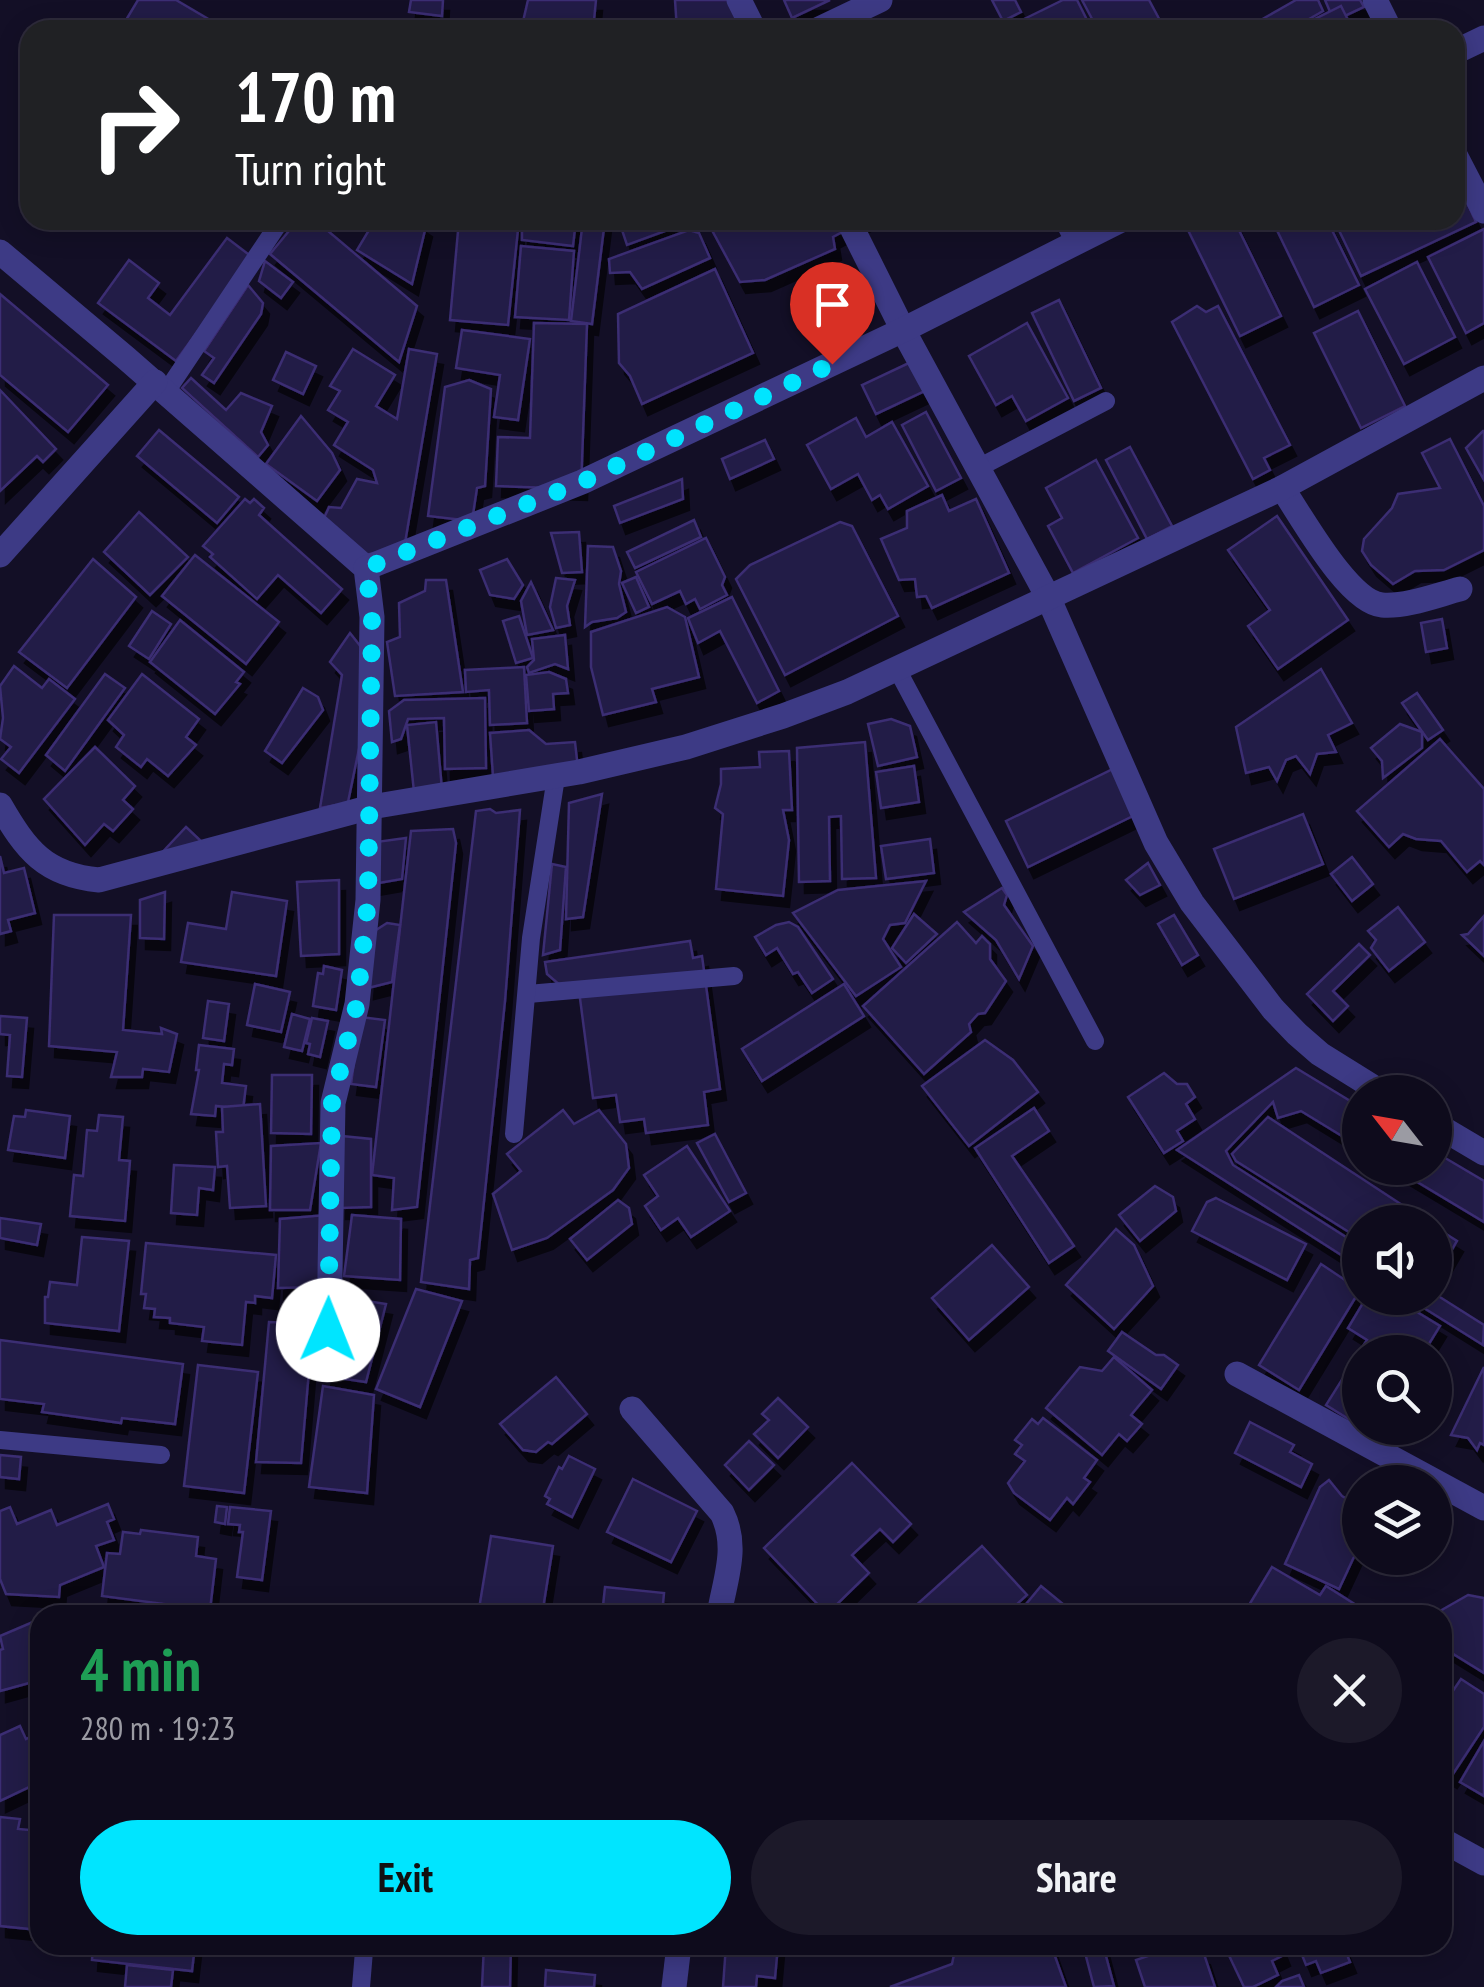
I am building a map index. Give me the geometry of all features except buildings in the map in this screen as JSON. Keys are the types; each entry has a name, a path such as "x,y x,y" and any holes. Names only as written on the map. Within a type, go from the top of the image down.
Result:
{"street":[{"path":"838,20 880,0"},
{"path":"1465,174 1484,211"},
{"path":"853,230 1048,597 1156,843 1192,904 1273,1009 1320,1054 1354,1075"},
{"path":"366,568 582,482 903,330 1069,232"},
{"path":"0,252 366,568 372,617 368,900 357,1004 332,1103 328,1330"},
{"path":"0,805 32,854 62,872 100,880 371,807 556,777 686,747 847,692 897,669 1282,488 1484,378"},
{"path":"0,555 160,387"},
{"path":"1282,488 1353,590 1370,604 1388,606 1460,589"},
{"path":"1452,1134 1484,1153"},
{"path":"1236,1374 1484,1508"},
{"path":"632,1409 722,1513 731,1531 721,1605"},
{"path":"1452,1845 1484,1862"},
{"path":"674,1987 678,1955"}],"lane":[{"path":"160,387 276,230"},
{"path":"978,468 1106,400"},
{"path":"897,669 1095,1041"},
{"path":"514,1134 530,938 556,777"},
{"path":"528,994 734,976"},
{"path":"0,1440 161,1454"},
{"path":"360,1987 364,1955"}],"route":[{"path":"328,1330 332,1103 357,1004 368,900 372,617 366,568 582,482 832,364"}]}
